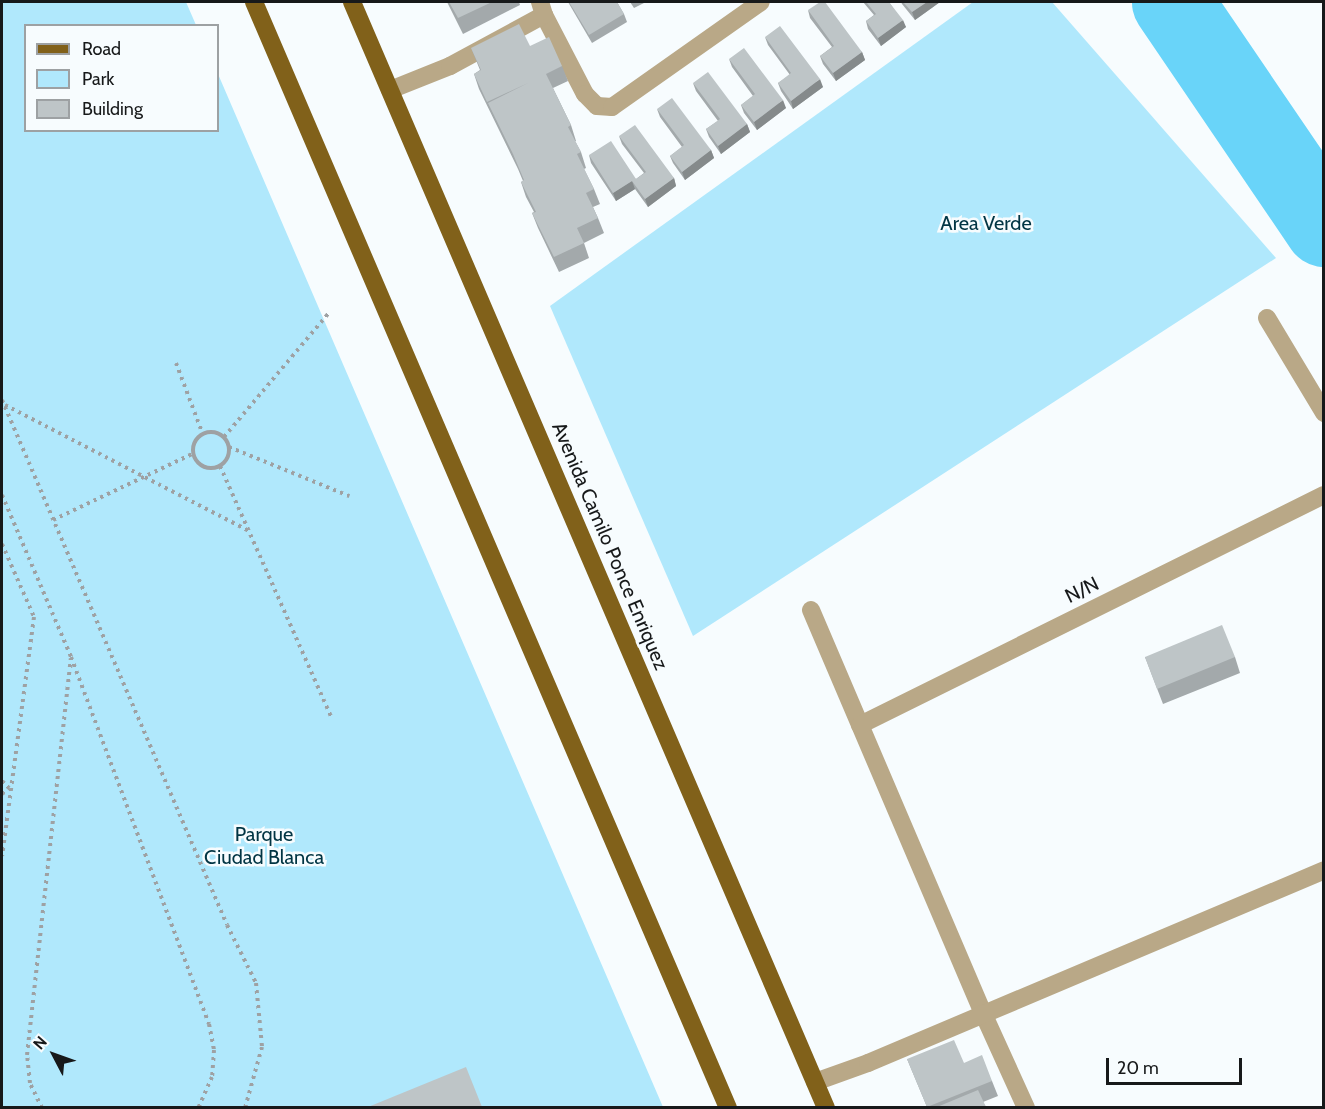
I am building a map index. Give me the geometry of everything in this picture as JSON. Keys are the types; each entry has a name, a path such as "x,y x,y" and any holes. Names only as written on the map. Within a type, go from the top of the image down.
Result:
{"main road":[{"path":"255,2 728,1107"},
{"name":"Avenida Camilo Ponce Enriquez","path":"352,2 826,1107"}],"street":[{"path":"390,90 450,66 542,8 585,94 597,106 612,107 761,2"},
{"path":"1267,318 1323,413"},
{"name":"N/N","path":"860,724 1323,495"},
{"path":"811,610 983,1013 1026,1107"},
{"path":"815,1082 868,1063 1323,870"}],"path":[{"path":"224,437 328,314"},
{"path":"176,363 203,435"},
{"path":"3,402 249,531"},
{"path":"3,402 227,925 256,982 262,1047 245,1107"},
{"path":"218,432 224,437 229,447 226,461 220,466 204,467 194,453 197,439 203,435 218,432"},
{"path":"229,447 349,496"},
{"path":"53,520 194,453"},
{"path":"220,466 331,717"},
{"path":"2,495 71,657 209,1023 214,1050 212,1077 198,1107"},
{"path":"2,544 34,617 2,856"},
{"path":"42,1107 30,1083 27,1055 71,657"},
{"path":"2,781 10,788"},
{"path":"2,794 10,788"}],"green space":[{"name":"Parque Ciudad Blanca","path":"2,2 186,2 196,24 24,24 24,132 219,132 219,76 663,1107 2,1108"},
{"name":"Area Verde","path":"973,2 1052,2 1276,258 693,636 550,306"}],"building":[{"path":"449,2 492,2 458,18"},
{"path":"569,2 617,2 624,14 589,35"},
{"path":"820,2 825,2 862,52 833,73 820,56 834,46 808,10"},
{"path":"866,2 889,2 903,20 878,38 866,21 876,14"},
{"path":"903,2 927,2 912,12"},
{"path":"519,24 530,46 549,37 562,66 546,74 571,125 568,127 581,152 577,154 594,189 586,193 598,218 577,228 584,243 554,257 532,213 536,212 521,182 524,180 513,154 488,103 528,83 487,102 474,74 481,70 471,48"},
{"path":"780,26 820,79 791,101 778,83 791,73 765,37"},
{"path":"744,48 783,100 754,122 741,105 755,94 729,59"},
{"path":"708,72 747,124 718,146 706,129 720,119 693,83"},
{"path":"672,98 711,150 682,172 670,156 684,145 657,109"},
{"path":"635,125 674,178 645,199 632,181 613,193 589,155 611,141 636,179 646,172 619,136"},
{"path":"1222,625 1235,657 1157,689 1145,657"},
{"path":"954,1040 964,1063 982,1055 992,1081 927,1107 907,1059"},
{"path":"466,1067 482,1107 368,1107"},
{"path":"978,1090 986,1107 937,1107"}],"waterway":[{"path":"1172,2 1324,226"}]}
